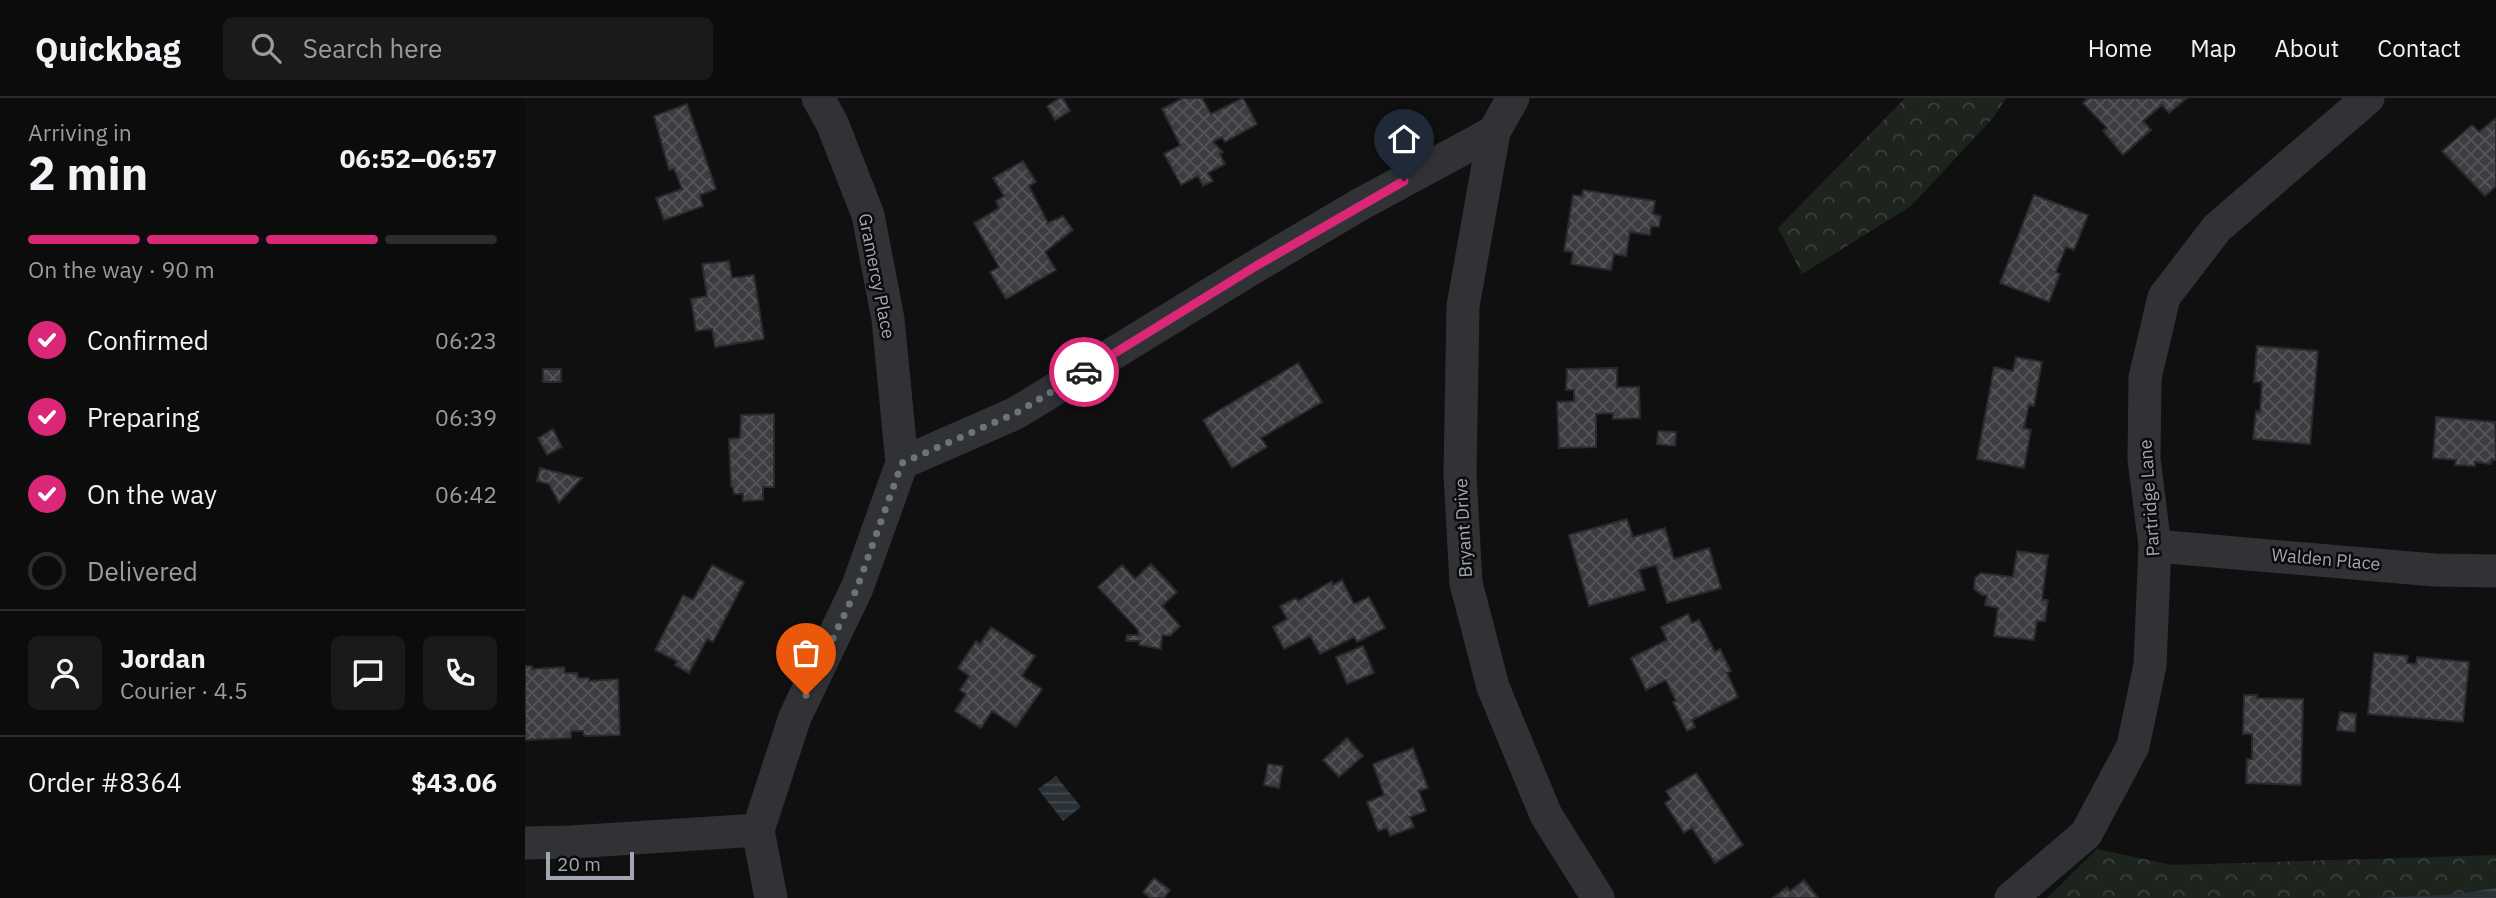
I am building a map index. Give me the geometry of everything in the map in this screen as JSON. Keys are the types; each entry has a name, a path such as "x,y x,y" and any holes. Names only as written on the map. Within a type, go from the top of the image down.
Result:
{"street":[{"name":"Gramercy Place","path":"818,98 832,123 868,215 888,319 902,463"},
{"path":"771,898 758,830 795,717 857,588 902,463 1016,413 1359,205 1494,132 1513,98"},
{"name":"Partridge Lane","path":"2011,898 2086,834 2133,746 2150,665 2155,545 2144,459 2144,378 2164,297 2217,228 2368,98"},
{"name":"Bryant Drive","path":"1494,132 1463,306 1460,474 1466,583 1493,687 1546,816 1598,898"},
{"name":"Walden Place","path":"2155,545 2434,570 2496,571"},
{"path":"525,843 758,830"}],"green space":[{"path":"1905,98 2006,98 1993,118 1911,206 1802,274 1778,228"},
{"path":"2097,849 2172,865 2496,855 2496,888 2456,894 2372,898 2047,898"}],"shaded area":[{"path":"1056,776 1081,807 1063,821 1038,789"},
{"path":"2496,888 2496,898 2372,898 2456,894"}],"building":[{"path":"1063,98 1070,111 1055,120 1047,106"},
{"path":"1183,98 1202,98 1211,114 1243,98 1257,124 1225,142 1222,137 1213,142 1223,152 1220,154 1225,164 1208,173 1213,181 1203,186 1198,176 1181,185 1164,154 1180,145 1162,109"},
{"path":"2088,98 2187,98 2169,113 2162,105 2143,121 2151,130 2123,155 2103,131 2107,128 2083,103"},
{"path":"687,104 716,189 700,195 703,206 664,220 656,198 682,189 674,169 669,170 654,116"},
{"path":"2496,118 2496,186 2485,196 2442,151 2472,125 2479,132"},
{"path":"1023,161 1036,182 1029,186 1048,223 1063,216 1073,230 1045,252 1056,270 1006,299 990,272 999,267 974,223 999,208 996,201 1004,196 993,178"},
{"path":"1583,190 1655,201 1653,214 1661,216 1659,227 1651,226 1650,235 1630,232 1626,256 1614,254 1611,270 1571,264 1573,252 1564,251 1573,195 1582,196"},
{"path":"2034,195 2088,215 2074,250 2066,247 2056,272 2060,274 2049,302 2000,283"},
{"path":"729,261 732,278 754,275 764,339 715,347 712,329 696,331 691,299 707,296 702,264"},
{"path":"2257,346 2318,351 2310,444 2253,439 2256,411 2260,412 2262,382 2254,382"},
{"path":"2016,357 2042,362 2034,406 2029,405 2024,428 2031,430 2024,468 1977,459 1994,367 2013,371"},
{"path":"1298,363 1322,402 1261,438 1267,447 1232,468 1203,420"},
{"path":"1617,368 1617,387 1639,387 1640,418 1613,419 1613,413 1596,414 1596,447 1559,448 1557,402 1574,401 1574,390 1566,390 1567,369"},
{"path":"543,369 561,369 561,382 543,382"},
{"path":"774,414 774,487 763,487 763,500 743,501 743,494 734,494 731,486 729,439 740,438 741,415"},
{"path":"2436,417 2495,422 2496,460 2491,460 2491,464 2475,462 2475,466 2455,465 2456,460 2433,458"},
{"path":"553,429 562,447 547,455 538,438"},
{"path":"1658,431 1676,432 1675,446 1657,444"},
{"path":"540,468 582,478 559,503 549,484 537,481"},
{"path":"1627,519 1633,537 1665,528 1674,559 1709,548 1721,588 1667,603 1656,565 1639,570 1645,590 1589,606 1569,535"},
{"path":"2017,551 2048,555 2042,600 2048,600 2045,621 2037,621 2034,640 1994,636 1998,608 1985,605 1987,595 1974,589 1975,578 1981,573 2013,577"},
{"path":"1151,564 1177,592 1162,606 1180,626 1170,636 1162,635 1161,649 1139,645 1140,641 1126,641 1127,635 1139,635 1138,630 1098,587 1122,565 1135,579"},
{"path":"712,565 744,582 713,642 707,639 689,673 675,665 677,661 655,650 683,595 693,600"},
{"path":"1342,580 1354,604 1369,597 1385,628 1357,642 1354,637 1320,654 1310,636 1284,649 1273,627 1287,619 1280,606 1296,598 1298,601 1332,581 1333,585"},
{"path":"1688,614 1692,623 1699,620 1715,652 1720,649 1731,671 1727,673 1738,697 1692,720 1695,727 1687,731 1666,680 1646,690 1631,658 1667,640 1661,627"},
{"path":"991,627 1035,656 1022,676 1042,689 1016,727 992,711 981,728 955,711 966,694 960,690 969,676 958,668 976,641 980,644"},
{"path":"1363,646 1374,673 1347,684 1336,657"},
{"path":"2374,653 2408,656 2407,663 2416,664 2417,657 2469,662 2463,722 2368,714"},
{"path":"525,666 532,666 532,669 564,667 565,673 577,673 578,678 589,678 589,681 618,679 620,735 584,736 583,731 571,731 571,738 525,740"},
{"path":"2244,695 2257,695 2257,698 2303,699 2301,785 2246,783 2247,759 2252,759 2252,734 2243,734"},
{"path":"2340,712 2356,714 2355,732 2337,730"},
{"path":"1347,738 1363,756 1339,777 1323,760"},
{"path":"1413,748 1428,788 1419,791 1426,811 1410,817 1414,827 1390,836 1387,828 1378,831 1367,802 1384,795 1373,764"},
{"path":"1268,764 1283,766 1279,788 1264,785"},
{"path":"1696,773 1743,845 1715,863 1692,828 1684,833 1665,803 1671,799 1666,791"},
{"path":"1154,878 1170,890 1164,898 1150,898 1143,892"},
{"path":"1804,880 1818,898 1773,898 1787,887 1790,891"}],"way so far":[{"path":"806,695 857,588 902,463 1016,413 1084,372"}],"route":[{"path":"1084,372 1256,266 1404,181"}]}
